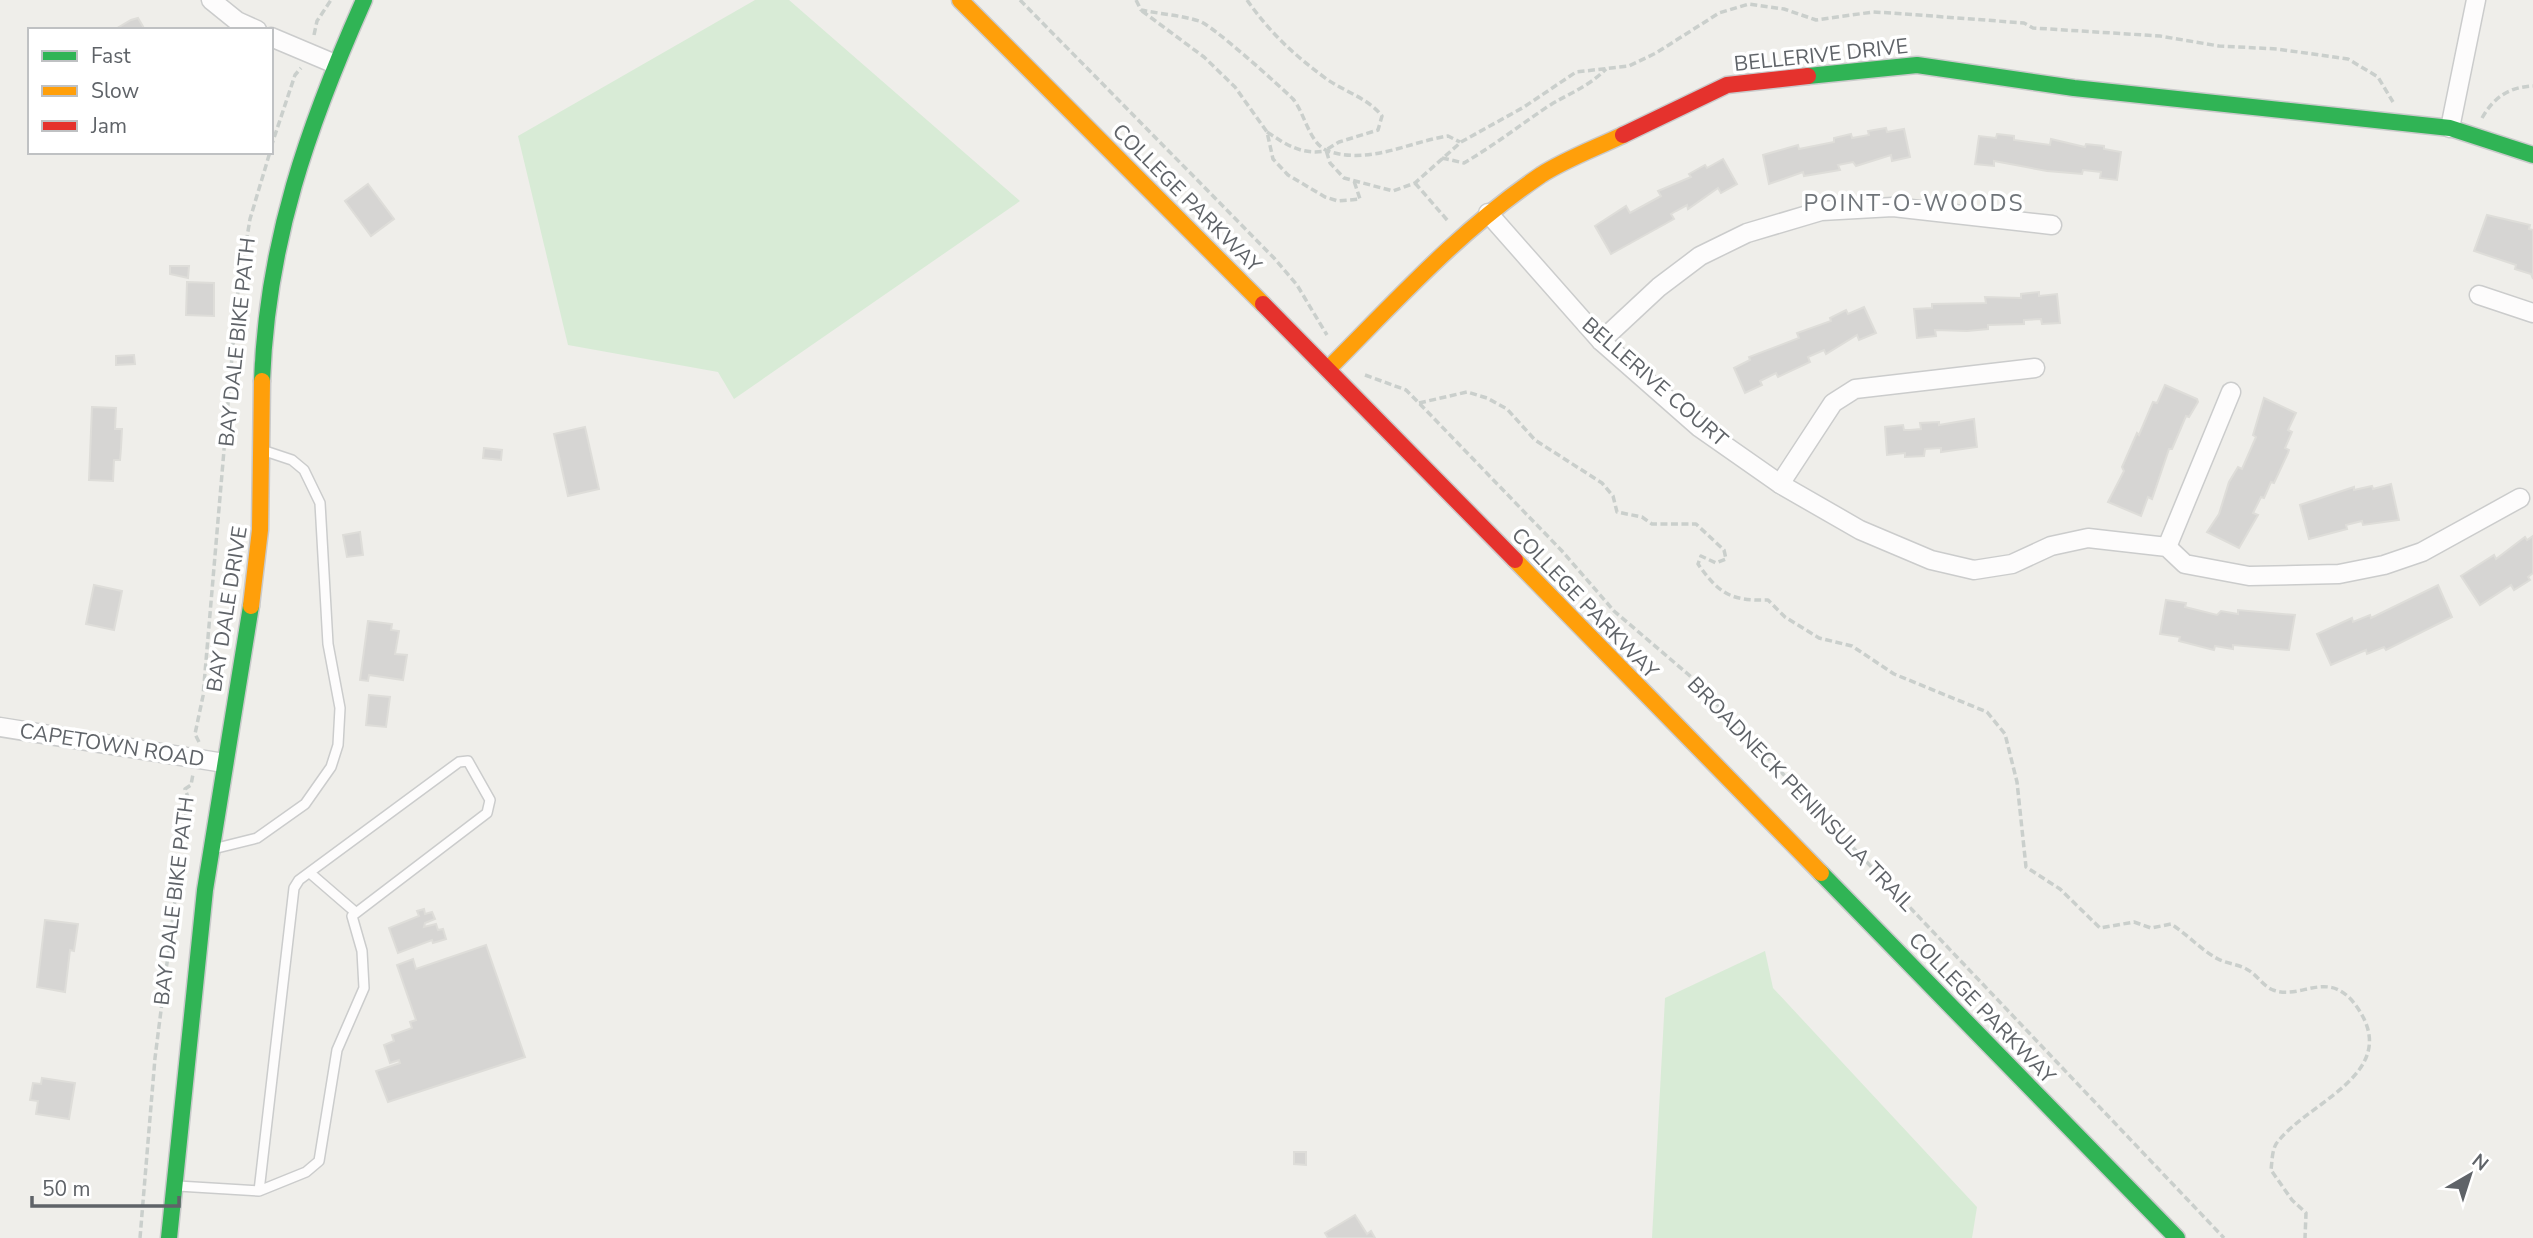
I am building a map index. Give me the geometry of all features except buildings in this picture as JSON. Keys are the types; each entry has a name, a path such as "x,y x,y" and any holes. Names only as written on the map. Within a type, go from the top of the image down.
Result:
{"street":[{"path":"211,0 237,21 253,28"},
{"name":"BAY DALE DRIVE","path":"169,1238 211,849 258,566 262,372 270,281 283,213 335,64 364,0"},
{"name":"COLLEGE PARKWAY","path":"960,0 1328,369 2177,1238"},
{"path":"2450,128 2476,0"},
{"path":"273,38 335,64"},
{"name":"BELLERIVE DRIVE","path":"1328,369 1461,236 1544,173 1727,85 1917,65 2074,88 2450,128 2533,155"},
{"path":"1601,341 1659,287 1700,256 1747,233 1821,211 1893,207 2052,225"},
{"name":"BELLERIVE COURT","path":"1488,213 1601,341 1700,428 1780,484 1860,530 1931,560 1974,570 2012,564 2051,546 2088,538 2166,547 2185,564 2249,576 2339,574 2384,565 2422,552 2520,498"},
{"path":"2479,295 2533,313"},
{"path":"1780,484 1833,403 1855,389 2035,368"},
{"path":"2166,547 2231,392"},
{"name":"CAPETOWN ROAD","path":"0,727 224,763"}],"lane":[{"path":"211,849 257,838 305,804 331,767 338,745 340,708 328,644 320,503 304,470 292,460 262,450"},
{"path":"173,1185 260,1191 306,1172 319,1161 337,1050 364,988 366,971 352,916 354,911 487,813 489,800 468,761 459,762 310,873 294,888 260,1191"},
{"path":"310,873 354,911"}],"path":[{"path":"273,141 295,75 308,53 317,21 331,0"},
{"path":"1020,0 1275,258 1297,285 1328,337"},
{"path":"1136,0 1141,10 1205,57 1235,87 1267,132 1273,159 1303,187 1338,201 1360,199 1354,181"},
{"path":"1141,10 1201,21 1225,38 1291,97 1303,113 1314,139 1326,150"},
{"path":"1443,158 1464,163 1548,106 1588,87 1606,68"},
{"path":"2473,135 2491,102 2516,87 2533,86"},
{"path":"1267,132 1293,148 1311,153 1326,150 1388,152 1448,136 1461,142"},
{"name":"BAY DALE BIKE PATH","path":"140,1238 155,1058 188,797 185,789 191,785 199,739 195,734 204,696 237,298 250,219 269,154"},
{"path":"1415,183 1461,236"},
{"name":"BROADNECK PENINSULA TRAIL","path":"1360,374 1406,390 1562,551 1614,611 1689,675 2224,1238"},
{"path":"1419,403 1467,392 1487,398 1507,410 1535,440 1602,482 1613,496 1617,512 1642,517 1652,524 1696,524 1724,550 1726,559 1716,563 1701,556 1698,564 1722,594 1750,601 1768,600 1785,617 1819,638 1852,646 1894,674 1987,712 2005,734 2017,782 2026,867 2060,888 2100,928 2134,922 2151,928 2171,923 2219,960 2248,970 2271,989 2289,993 2314,985 2331,987 2353,1001 2368,1024 2368,1051 2354,1078 2275,1146 2271,1170 2292,1200 2306,1213 2305,1238"}],"green space":[{"path":"755,0 789,0 1020,201 734,399 718,372 568,345 518,136"},
{"path":"1765,951 1773,988 1977,1207 1972,1238 1652,1238 1665,998"}],"traffic: fast":[{"path":"262,381 272,281 294,186 325,93 364,0"},
{"path":"1808,76 1917,65 2074,88 2450,128 2533,155"},
{"path":"169,1238 205,890 251,606"},
{"path":"1821,873 2177,1238"}],"traffic: slow":[{"path":"960,0 1263,304"},
{"path":"1328,369 1456,242 1512,196 1551,169 1623,135"},
{"path":"251,606 260,530 262,381"},
{"path":"1515,560 1821,873"}],"traffic: jam":[{"path":"1623,135 1727,85 1808,76"},
{"path":"1263,304 1515,560"}],"district":[{"name":"POINT-O-WOODS","path":"1914,203"}]}
